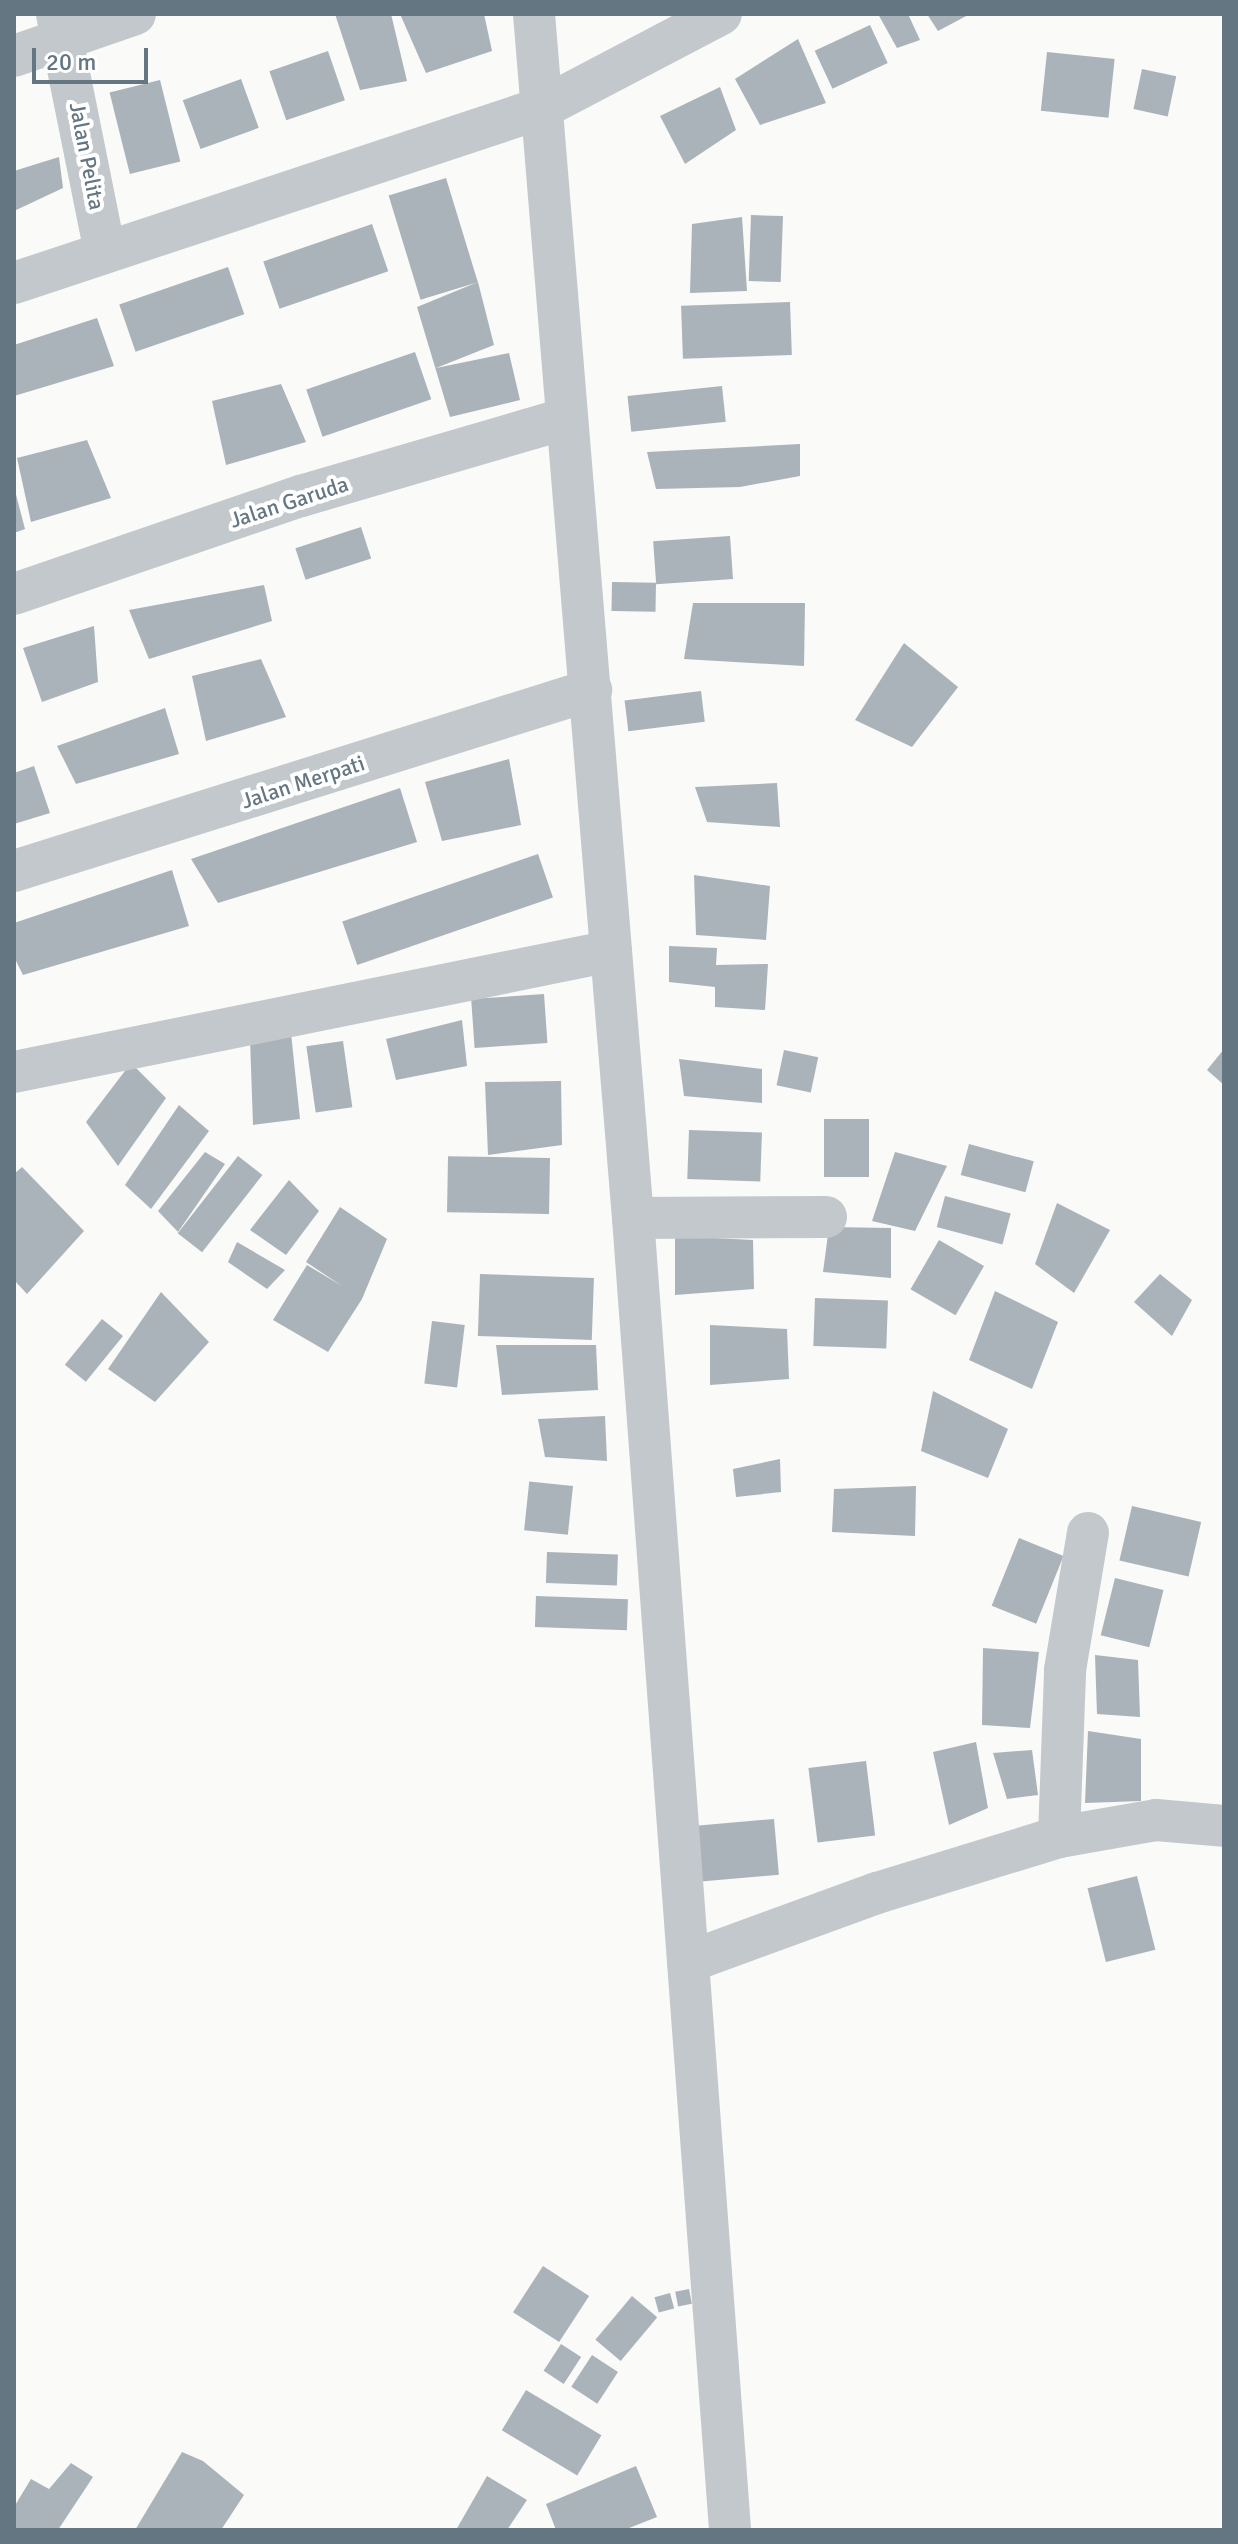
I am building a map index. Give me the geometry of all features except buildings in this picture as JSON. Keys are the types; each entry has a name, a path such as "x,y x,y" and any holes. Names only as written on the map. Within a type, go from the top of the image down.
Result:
{"street":[{"path":"14,56 61,26 135,14"},
{"path":"534,14 633,1218 730,2530"},
{"path":"14,283 542,108 721,14"},
{"name":"Jalan Pelita","path":"61,26 105,252"},
{"name":"Jalan Garuda","path":"14,594 301,496 567,418"},
{"name":"Jalan Merpati","path":"14,871 591,690"},
{"path":"14,1072 611,951"},
{"path":"633,1218 826,1217"},
{"path":"1059,1837 1065,1670 1088,1533"},
{"path":"688,1962 877,1893 1059,1837 1156,1820 1224,1826"}]}
